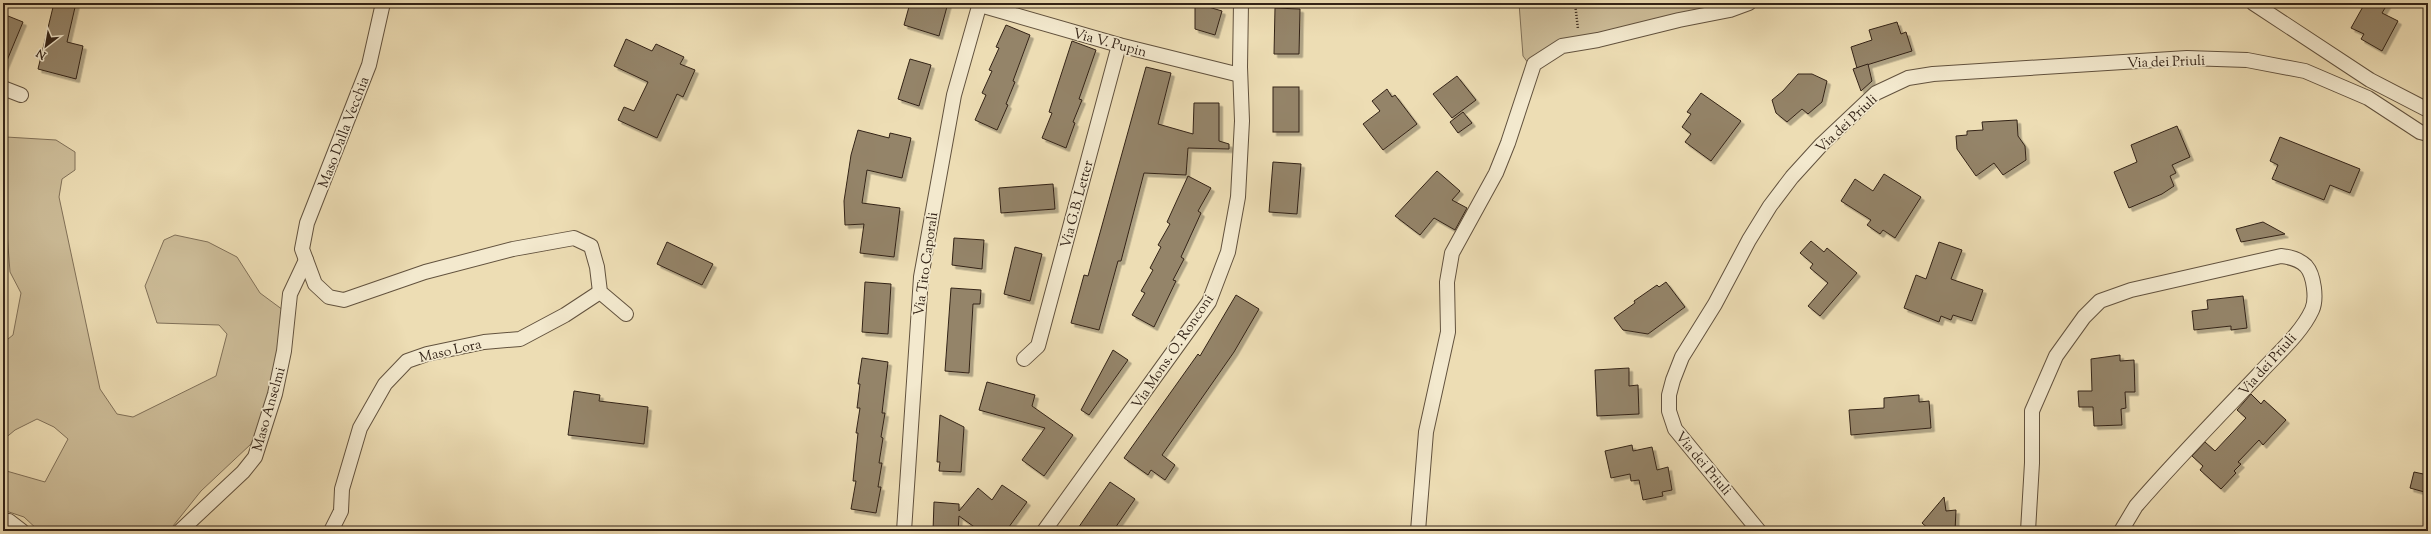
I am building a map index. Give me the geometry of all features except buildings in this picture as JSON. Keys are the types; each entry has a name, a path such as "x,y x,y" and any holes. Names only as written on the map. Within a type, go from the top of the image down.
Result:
{"street":[{"name":"Maso Dalla Vecchia","path":"306,260 302,249 307,223 369,65 383,3"},
{"name":"Via Mons. O. Ronconi","path":"1044,531 1209,302 1228,252 1238,197 1242,121 1240,75 1241,3"},
{"path":"1418,531 1426,432 1448,332 1447,282 1452,253 1496,173 1508,143 1534,64 1562,46 1730,10 1749,3"},
{"path":"2253,3 2370,80 2428,110"},
{"name":"Via V. Pupin","path":"980,4 1119,45 1240,75"},
{"name":"Via Tito Caporali","path":"904,531 921,277 954,95 980,4"},
{"name":"Via G.B. Letter","path":"1024,359 1038,346 1119,45"},
{"name":"Via dei Priuli","path":"1759,531 1675,428 1669,412 1673,380 1682,357 1770,206 1792,177 1822,144 1876,93 1908,78 1933,74 2187,58 2247,60 2305,71 2368,98 2420,132 2428,134"},
{"path":"3,88 21,95"},
{"path":"306,260 315,284 329,297 344,300 465,261 513,249 574,238 591,246 597,267 600,292 626,314"},
{"name":"Via dei Priuli","path":"2028,531 2032,463 2032,411 2056,356 2084,317 2100,301 2131,290 2281,256 2292,257 2306,266 2310,274 2315,296 2312,308 2306,319 2283,348 2136,506 2121,531"},
{"name":"Maso Anselmi","path":"180,531 243,472 255,457 275,394 284,350 290,294 306,260"},
{"name":"Maso Lora","path":"331,531 341,511 342,489 360,428 385,384 407,361 427,354 484,342 520,338 565,316 600,292"},
{"path":"3,521 8,521 22,531"}],"path":[{"path":"1575,3 1579,43"}],"shaded area":[{"path":"1519,3 1741,3 1597,38 1531,67 1523,56"},
{"path":"6,137 56,140 75,152 75,170 62,179 59,197 100,389 117,414 133,417 216,376 227,334 219,325 157,323 145,286 164,240 175,235 208,242 237,257 260,293 283,310 271,397 265,417 251,444 201,491 169,531 39,531 24,517 3,510 3,470 45,482 68,439 54,427 37,419 15,430 3,440 3,343 13,335 21,293 10,272 7,232 3,229 3,146"}]}
